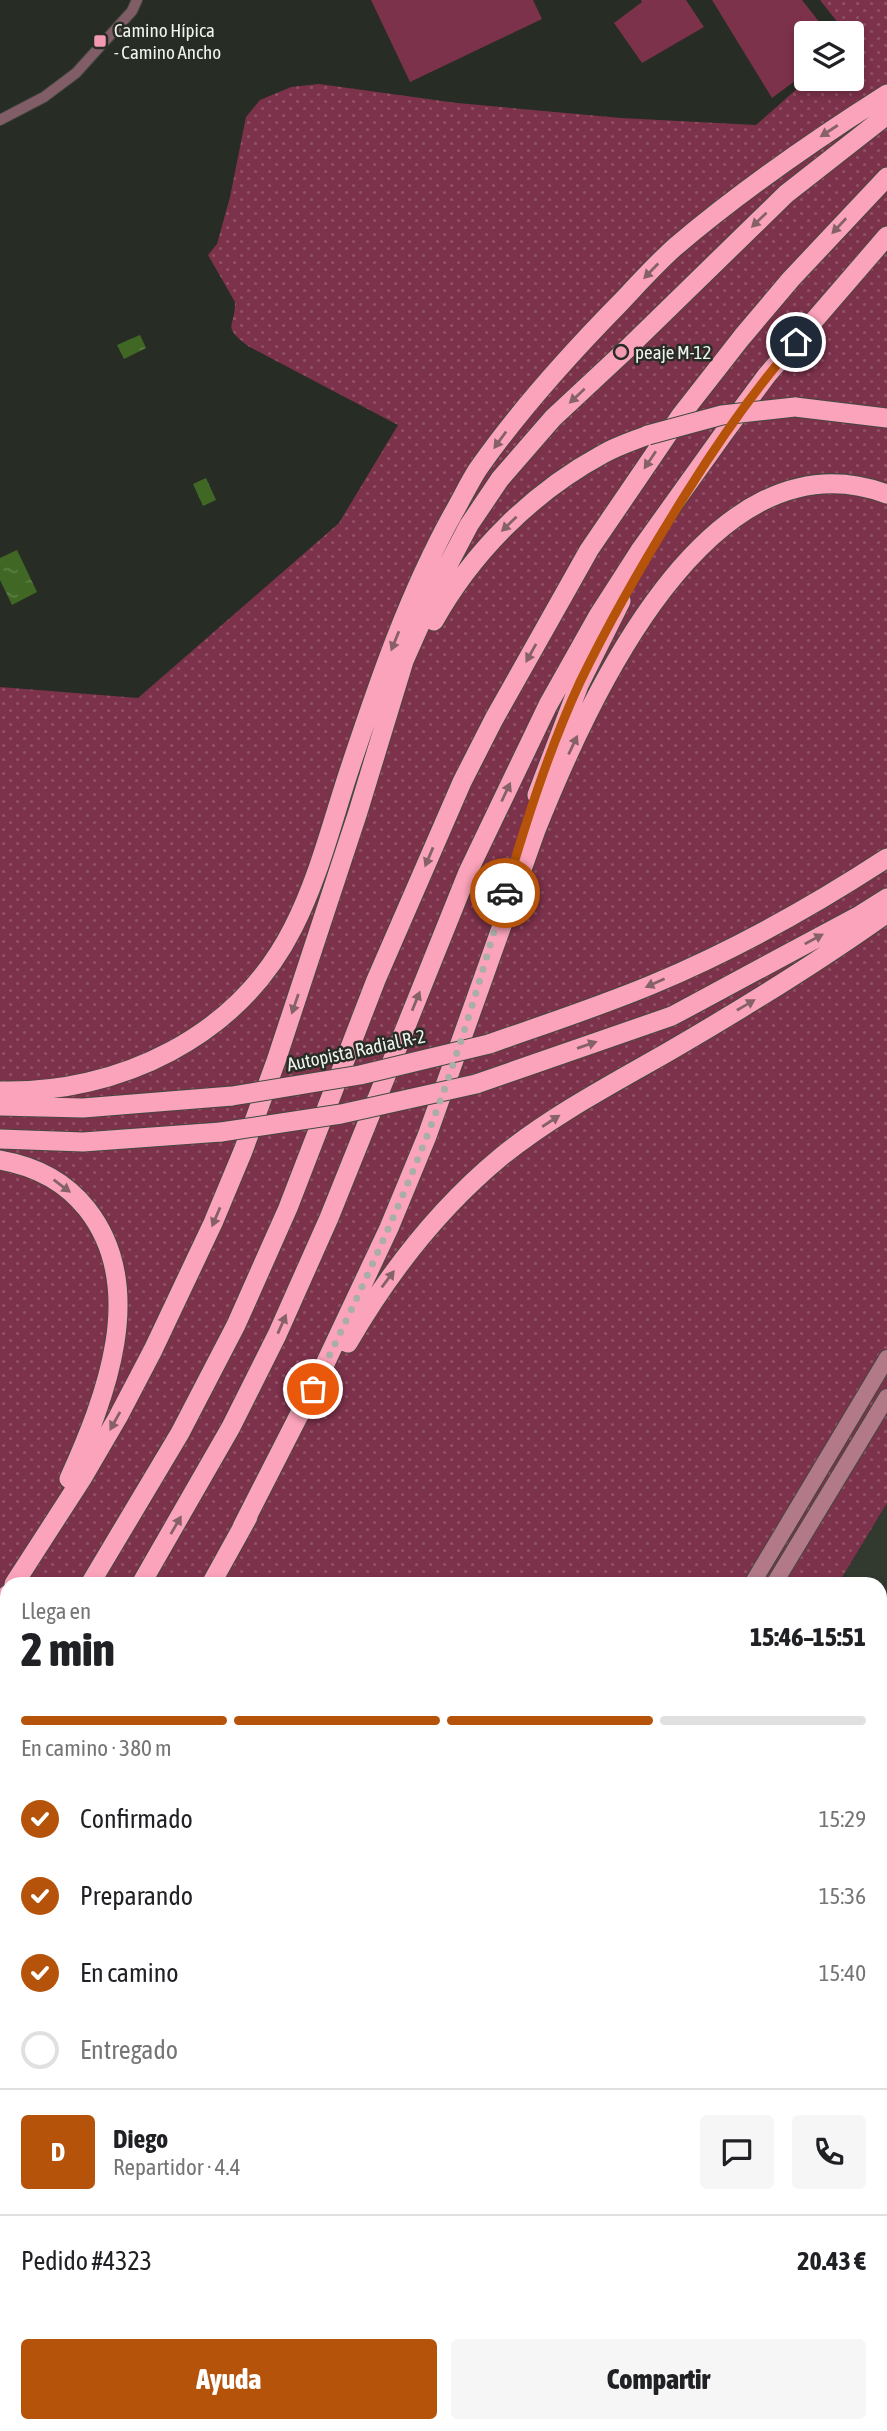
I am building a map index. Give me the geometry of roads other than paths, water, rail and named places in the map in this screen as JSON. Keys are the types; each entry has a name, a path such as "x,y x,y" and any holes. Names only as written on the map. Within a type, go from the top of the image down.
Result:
{"highway":[{"path":"0,1091 66,1088 133,1070 172,1051 212,1026 260,979 292,930 318,870 349,769 421,575 476,472 527,403 566,358 672,250 736,197 801,149 887,94"},
{"path":"18,1577 118,1417 213,1223 276,1061 404,661 439,582 469,525 500,479 553,418 786,194 887,115"},
{"path":"94,1577 180,1433 236,1325 288,1208 376,980 461,782 582,562 681,415 742,337 791,279 887,177"},
{"path":"145,1577 231,1427 278,1335 329,1218 468,872 548,705 598,616 641,549 724,433 767,375 887,236"},
{"path":"375,756 422,641 466,569 516,516 557,483 604,453 648,435 722,415 795,407 887,418"},
{"path":"470,1014 510,876 548,764 579,685 612,617 649,552 724,433"},
{"path":"242,1527 330,1354 379,1250 427,1136 536,830 573,743 626,647 674,577 694,554 730,522 778,494 800,486 849,484 887,494"},
{"name":"Autopista Radial R-2","path":"0,1106 83,1108 232,1096 360,1075 489,1044 650,986 749,939 835,892 887,858"},
{"path":"0,1139 83,1142 221,1132 341,1114 476,1084 672,1016 887,898"},
{"path":"215,1577 377,1293 425,1230 462,1192 502,1156 553,1120 755,999 887,913"},
{"path":"0,1160 48,1175 80,1201 108,1245 117,1283 114,1340 99,1405 69,1480 30,1559"}],"street":[{"path":"0,121 44,97 76,73 112,36 132,11 137,0"},
{"path":"756,1577 887,1358"},
{"path":"778,1577 887,1397"}],"water":[{"path":"140,335 146,348 124,359 117,345"},
{"path":"206,478 216,500 203,506 193,484"},
{"path":"17,550 37,592 12,605 0,580 0,558"}],"place":[{"name":"Camino Hípica - Camino Ancho","path":"100,41"},
{"name":"peaje M-12","path":"621,352"}]}
